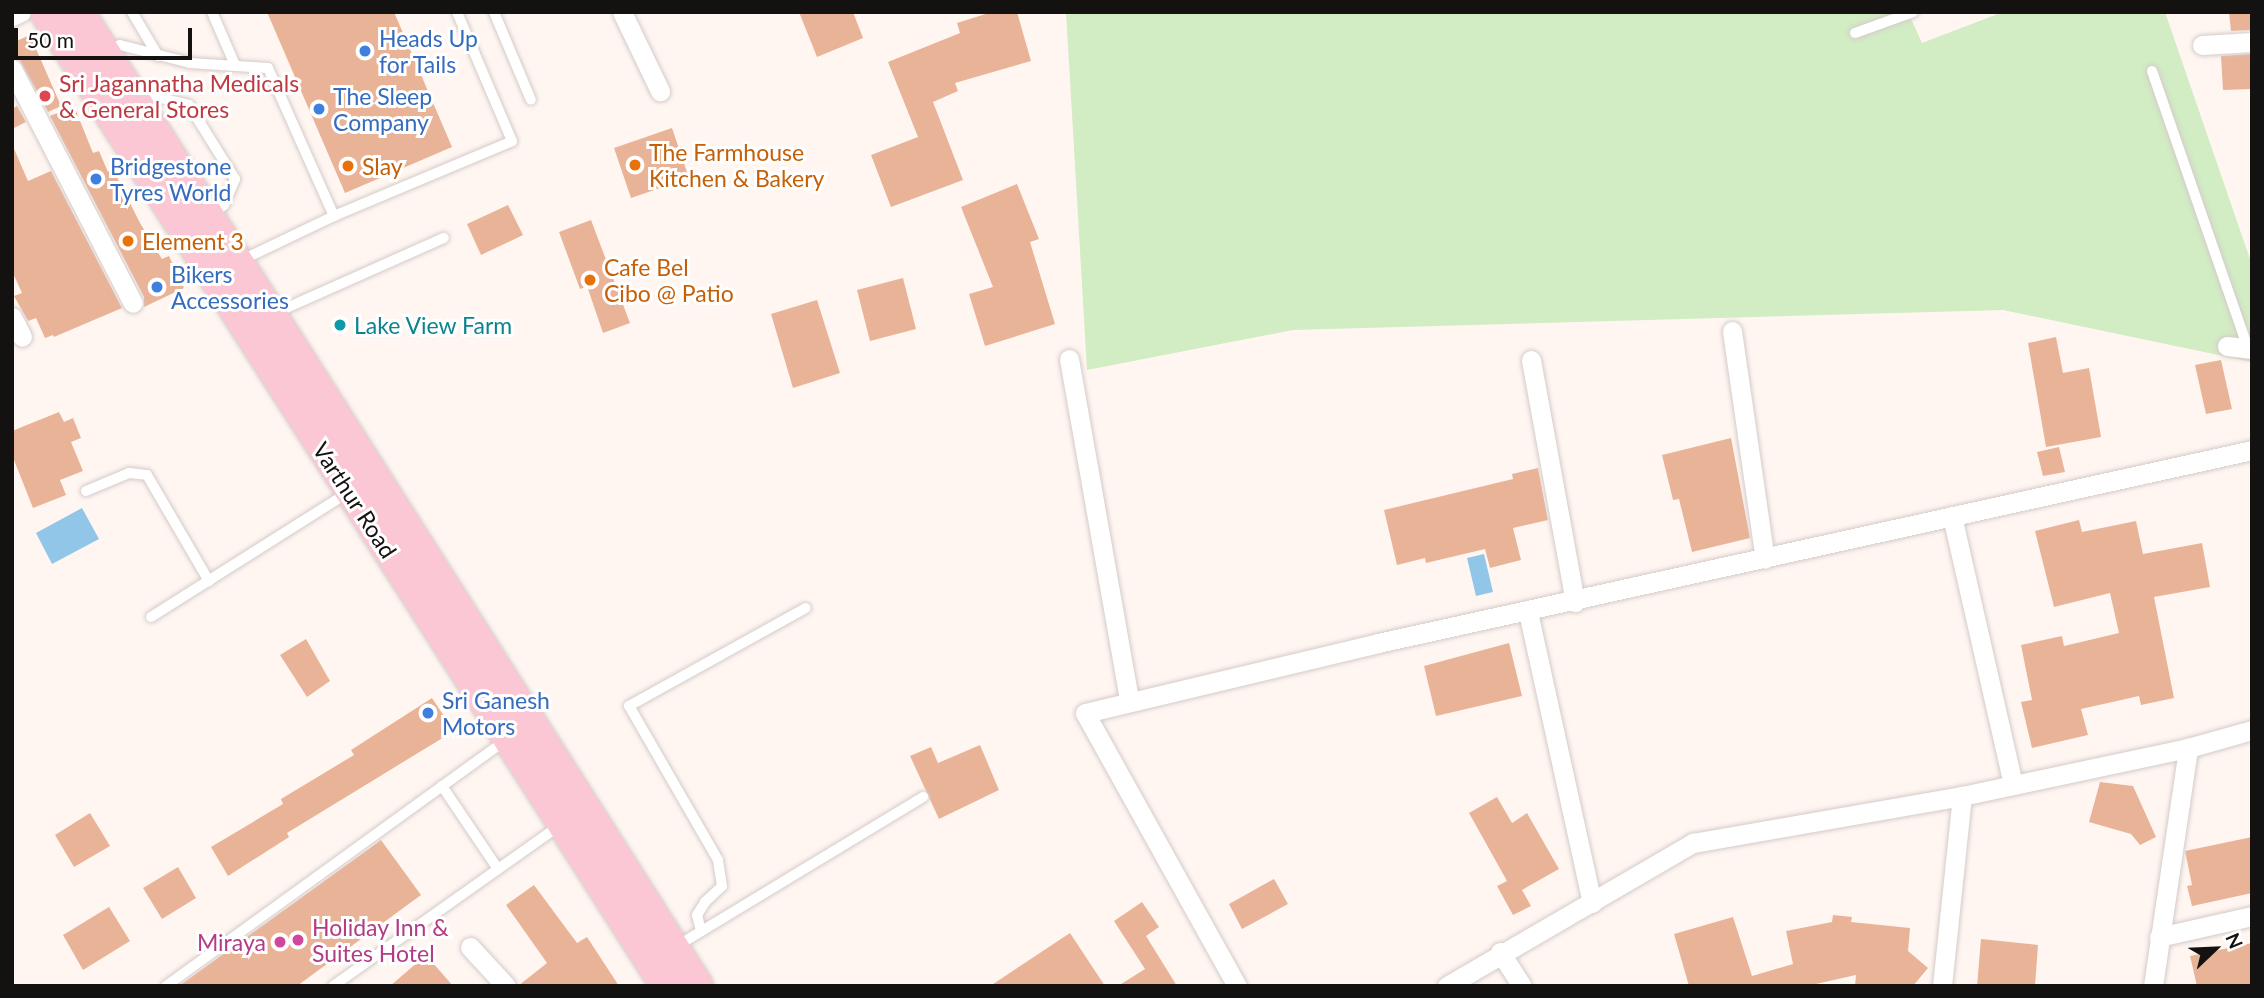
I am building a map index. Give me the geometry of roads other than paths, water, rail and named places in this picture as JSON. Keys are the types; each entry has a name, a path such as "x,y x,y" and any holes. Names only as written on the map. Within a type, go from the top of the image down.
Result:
{"main road":[{"name":"Varthur Road","path":"45,12 666,986"},
{"name":"Varthur Road","path":"79,12 698,986"}],"street":[{"path":"12,16 21,12"},
{"path":"622,12 660,92"},
{"path":"2202,46 2252,42"},
{"path":"12,69 134,303"},
{"path":"12,317 22,337"},
{"path":"1732,331 1765,559"},
{"path":"2227,346 2250,348"},
{"path":"1069,359 1129,700"},
{"path":"1531,360 1574,602"},
{"path":"1237,986 1084,713 1129,700 2252,450"},
{"path":"1952,516 2013,785"},
{"path":"1528,612 1592,903"},
{"path":"1447,986 1500,952 1592,903 1693,843 1962,796 2188,747 2252,730"},
{"path":"2153,986 2188,747"},
{"path":"1941,986 1962,796"},
{"path":"2159,937 2252,916"},
{"path":"470,947 506,986"},
{"path":"1500,952 1522,986"}],"lane":[{"path":"132,12 158,56"},
{"path":"212,12 235,65"},
{"path":"238,262 334,216 512,141 457,12"},
{"path":"494,12 531,100"},
{"path":"1856,33 1913,12"},
{"path":"106,51 120,45 190,63 268,68 334,216"},
{"path":"2152,71 2250,348"},
{"path":"137,103 153,96 189,105 235,179 224,205 209,216"},
{"path":"273,315 444,238"},
{"path":"86,491 129,473 147,475 209,580"},
{"path":"151,617 349,492"},
{"path":"701,931 697,915 705,902 722,886 718,860 629,706 806,608"},
{"path":"166,986 508,738"},
{"path":"442,786 498,869"},
{"path":"674,948 923,797"},
{"path":"333,986 562,824"}],"water":[{"path":"82,508 99,539 52,564 36,533"},
{"path":"1484,554 1493,592 1476,596 1467,558"}],"place":[{"name":"Heads Up for Tails","path":"365,51"},
{"name":"Sri Jagannatha Medicals & General Stores","path":"45,96"},
{"name":"The Sleep Company","path":"319,109"},
{"name":"The Farmhouse Kitchen & Bakery","path":"635,165"},
{"name":"Slay","path":"348,166"},
{"name":"Bridgestone Tyres World","path":"96,179"},
{"name":"Element 3","path":"128,241"},
{"name":"Cafe Bel Cibo @ Patio","path":"590,280"},
{"name":"Bikers Accessories","path":"157,287"},
{"name":"Lake View Farm","path":"340,325"},
{"name":"Sri Ganesh Motors","path":"428,713"},
{"name":"Holiday Inn & Suites Hotel","path":"298,940"},
{"name":"Miraya","path":"280,942"}]}
